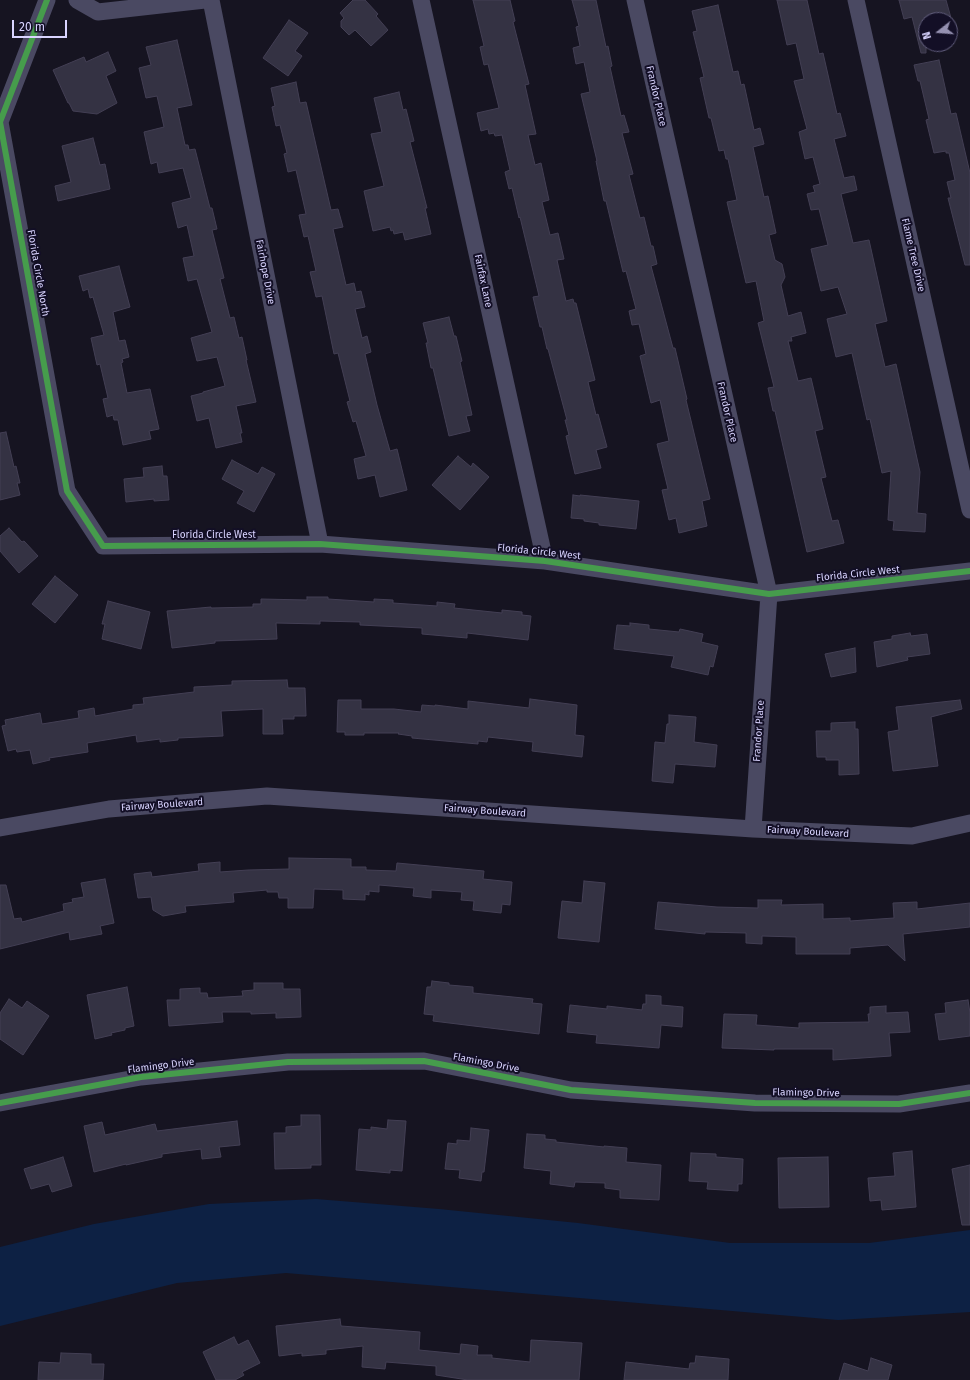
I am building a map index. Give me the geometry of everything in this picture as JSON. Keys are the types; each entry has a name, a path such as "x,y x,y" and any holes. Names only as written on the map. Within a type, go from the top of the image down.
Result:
{"street":[{"name":"Florida Circle North","path":"46,0 0,122 68,491 103,546"},
{"path":"77,0 98,12 205,0"},
{"name":"Fairhope Drive","path":"211,0 320,544"},
{"name":"Fairfax Lane","path":"421,0 545,561"},
{"name":"Frandor Place","path":"635,0 768,594 753,829"},
{"name":"Flame Tree Drive","path":"856,0 970,510"},
{"name":"Florida Circle West","path":"103,546 320,544 545,561 768,594 970,571"},
{"name":"Fairway Boulevard","path":"0,828 109,809 267,796 753,829 912,836 970,823"},
{"name":"Flamingo Drive","path":"0,1103 141,1078 288,1062 424,1061 571,1090 755,1103 899,1104 970,1093"}],"water":[{"path":"316,1199 439,1209 578,1223 730,1243 869,1243 970,1230 970,1312 838,1320 286,1273 177,1283 0,1326 0,1247 94,1224 209,1204"}],"building":[{"path":"353,0 365,0 378,14 376,16 388,30 371,46 355,30 349,35 341,27 341,21 344,18 340,13"},
{"path":"473,0 510,0 515,21 513,22 529,84 525,85 536,134 528,135 535,165 541,163 549,200 542,202 550,235 558,233 564,259 557,260 566,301 573,299 574,303 576,303 595,380 588,382 596,415 598,414 607,447 596,450 601,468 575,474 566,436 569,435 565,420 567,420 542,327 540,327 533,297 539,296 520,217 519,218 512,188 509,189 505,172 510,170 502,135 495,136 494,133 489,134 488,129 481,131 477,113 499,108 488,64 484,65 480,47 484,46"},
{"path":"572,0 596,0 606,47 608,46 612,66 610,67 621,116 624,115 629,132 622,133 633,174 629,175 640,218 644,217 651,246 653,246 657,264 651,266 673,348 675,348 710,499 702,501 707,526 679,533 676,518 669,520 662,490 668,489 657,444 669,441 660,400 651,403 640,356 646,354 639,324 632,325 629,311 636,309 626,271 623,272 606,201 604,201 597,161 581,94 590,92 584,62 576,64 573,48 580,46 576,27 579,26"},
{"path":"777,0 807,0 819,54 823,53 837,114 840,113 846,136 834,139 844,178 854,176 857,190 841,194 853,243 869,240 887,321 875,324 885,367 896,364 920,472 917,513 926,514 925,532 893,530 894,521 888,520 891,471 882,473 870,419 867,420 852,353 836,357 827,319 847,314 838,287 821,291 811,249 828,245 819,209 811,210 807,194 815,192 813,186 820,184 813,157 805,159 799,132 807,129 794,81 804,79 796,43 787,45"},
{"path":"899,0 946,0 949,12 918,12 918,41 912,17 904,19"},
{"path":"718,5 733,72 738,71 741,85 744,84 754,130 760,128 764,144 753,147 764,197 768,196 776,233 769,235 775,260 782,264 785,277 781,285 788,316 801,312 806,333 791,337 792,341 788,341 798,381 811,378 823,429 815,431 826,477 821,478 832,521 838,520 844,543 807,552 775,411 773,411 768,388 774,387 758,323 764,321 756,281 746,283 727,202 737,200 728,159 726,159 724,150 719,151 711,118 709,118 700,78 704,77 693,32 697,31 692,11"},
{"path":"289,20 308,33 295,51 302,56 288,76 263,58"},
{"path":"177,40 192,105 177,108 185,145 188,145 189,150 195,149 210,208 212,208 217,229 212,230 224,278 220,279 230,318 234,317 239,338 242,337 256,402 236,406 242,433 240,433 242,442 216,448 209,418 197,421 191,396 225,386 217,357 197,361 191,338 212,332 197,279 188,281 183,258 194,256 187,225 178,228 172,203 191,198 183,168 159,173 157,162 151,164 144,132 164,127 157,96 146,98 139,68 151,65 146,47"},
{"path":"108,52 116,71 106,76 117,103 97,114 73,111 53,70 84,57 86,62"},
{"path":"939,60 951,114 956,113 970,173 970,265 965,265 948,198 951,198 947,182 955,180 949,153 946,153 946,151 934,153 926,120 929,119 920,81 918,81 914,65"},
{"path":"296,82 300,103 306,102 331,210 338,209 343,227 333,229 346,285 354,283 356,292 361,291 365,307 355,309 362,338 367,336 371,352 365,354 390,451 397,449 407,490 380,497 375,475 358,479 354,459 366,456 356,421 353,422 347,402 350,401 338,353 334,354 322,296 316,297 310,272 316,271 308,236 304,237 299,215 306,214 296,170 288,172 284,154 287,153 280,125 276,126 272,107 275,106 271,88"},
{"path":"399,92 403,110 406,109 414,141 410,142 427,208 425,208 431,234 405,240 403,232 394,234 390,227 373,231 364,191 384,186 371,134 382,132 374,98"},
{"path":"93,138 100,165 105,164 110,189 58,201 55,186 71,182 62,146"},
{"path":"119,266 130,307 113,312 119,341 125,340 129,357 122,359 123,362 121,363 127,393 150,389 159,429 149,431 151,439 123,445 118,420 114,420 113,415 107,417 103,399 108,398 100,364 97,365 91,338 104,335 93,297 90,298 88,289 83,291 79,276"},
{"path":"449,317 454,336 456,336 462,361 460,362 472,415 466,416 470,431 449,436 433,368 431,368 426,343 428,343 423,323"},
{"path":"6,432 14,467 16,466 20,483 17,483 20,495 0,500 0,433"},
{"path":"458,456 471,467 473,463 489,477 460,510 432,485"},
{"path":"232,460 258,474 262,467 275,474 254,512 237,503 244,491 222,479"},
{"path":"162,466 163,476 167,476 169,500 154,501 154,499 126,502 124,479 144,477 143,468"},
{"path":"573,495 639,501 636,529 599,525 599,523 584,521 584,519 571,518"},
{"path":"9,528 38,556 19,573 0,551 0,536"},
{"path":"55,576 78,595 55,623 32,604"},
{"path":"307,597 328,597 328,599 374,602 374,599 393,600 393,603 437,606 437,602 455,604 454,608 502,613 502,610 522,612 522,615 531,616 528,640 467,633 467,638 422,634 422,628 360,625 360,622 320,621 320,624 276,623 277,639 215,641 215,643 172,648 167,611 211,607 253,607 253,604 261,604 261,599 307,600"},
{"path":"108,601 150,612 141,649 102,639 105,624 102,624"},
{"path":"630,623 649,625 649,629 679,632 680,629 703,634 701,642 718,646 713,667 710,666 708,675 671,667 674,656 614,649 617,625 630,626"},
{"path":"910,633 911,636 927,634 930,654 907,657 908,660 877,667 874,642 892,639 892,636"},
{"path":"855,648 856,672 831,677 825,654"},
{"path":"287,680 288,688 305,688 306,716 294,716 294,719 282,719 283,734 263,734 263,709 221,711 223,736 178,738 178,740 160,742 160,739 137,742 136,735 87,743 88,752 49,758 50,760 33,764 30,750 17,752 16,749 8,751 2,726 6,725 5,720 40,713 42,724 79,718 78,711 94,708 95,716 133,709 133,705 144,704 143,698 194,692 194,687 232,685 232,681"},
{"path":"530,699 577,705 575,735 584,736 582,757 532,751 533,742 488,737 487,742 478,741 478,744 412,738 412,736 398,734 399,733 364,733 364,735 345,735 345,732 337,732 338,700 361,700 361,709 394,709 421,712 422,705 468,709 468,701 529,708"},
{"path":"960,700 962,709 931,717 938,766 893,771 888,732 899,730 896,707"},
{"path":"669,715 696,717 694,742 717,745 715,767 675,764 673,783 652,781 655,742 665,743 667,724 669,724"},
{"path":"855,722 855,729 858,729 859,774 839,775 839,760 826,760 826,757 817,757 816,731 831,731 831,723"},
{"path":"289,858 351,859 351,867 366,867 366,870 396,871 397,863 484,871 483,879 512,882 510,905 502,904 501,913 473,910 474,901 461,900 462,892 431,890 431,898 413,896 414,888 379,885 379,892 369,891 369,895 365,894 365,900 343,899 343,890 314,889 313,908 288,908 288,898 279,898 278,892 267,892 267,890 233,893 234,902 185,906 186,912 163,916 153,910 151,897 138,898 134,874 151,872 152,877 199,871 198,864 220,862 220,872 289,869"},
{"path":"105,879 114,923 100,926 102,934 70,940 69,932 0,949 0,885 6,885 14,919 21,918 22,922 64,911 63,904 73,902 72,899 84,897 81,883"},
{"path":"584,881 605,883 599,942 558,938 562,901 582,903"},
{"path":"758,900 782,900 781,905 823,904 823,919 850,918 850,921 894,918 893,903 917,902 917,909 970,903 970,927 903,934 905,961 888,945 850,948 850,954 796,954 796,937 762,936 762,944 746,943 746,933 705,932 705,934 655,929 658,902 717,907 758,908"},
{"path":"432,981 449,983 449,985 473,987 473,993 533,999 532,1003 542,1004 539,1034 433,1021 434,1015 424,1014 427,987 431,987"},
{"path":"254,983 283,983 283,989 300,989 301,1017 276,1018 276,1013 251,1014 251,1012 222,1012 223,1022 169,1026 167,1000 180,1000 180,989 200,988 200,993 207,993 208,998 243,996 242,991 254,990"},
{"path":"127,987 134,1026 125,1028 125,1030 111,1033 112,1035 95,1039 87,995"},
{"path":"646,995 661,996 661,1005 683,1007 682,1027 661,1025 659,1048 596,1043 597,1035 567,1032 570,1005 607,1009 607,1006 642,1010 643,1004 646,1004"},
{"path":"9,999 22,1008 27,1001 49,1016 23,1055 0,1039 0,1013"},
{"path":"968,1000 970,1013 970,1036 939,1040 935,1014 946,1013 945,1003"},
{"path":"886,1006 886,1013 908,1012 910,1032 889,1033 891,1056 833,1060 833,1049 774,1050 722,1048 724,1014 757,1015 756,1025 799,1028 799,1023 869,1022 868,1014 870,1014 870,1007"},
{"path":"301,1115 320,1115 321,1165 311,1165 311,1168 275,1169 274,1133 286,1133 286,1127 301,1126"},
{"path":"388,1120 406,1121 402,1171 390,1170 390,1173 356,1170 359,1129 371,1130 371,1127 387,1129"},
{"path":"237,1121 240,1145 219,1147 221,1157 202,1159 201,1149 162,1154 162,1157 94,1172 84,1126 102,1122 105,1135 155,1124 157,1131"},
{"path":"471,1128 489,1130 484,1172 482,1172 481,1181 459,1178 460,1170 445,1169 448,1143 457,1144 457,1140 470,1141"},
{"path":"527,1134 545,1135 545,1139 556,1140 556,1142 627,1148 626,1162 661,1165 659,1200 620,1198 620,1190 605,1188 605,1183 575,1182 574,1187 550,1184 551,1171 524,1168"},
{"path":"912,1151 916,1207 882,1210 881,1200 870,1201 868,1178 895,1176 893,1153"},
{"path":"691,1153 716,1154 716,1157 743,1159 742,1184 738,1184 738,1191 707,1189 708,1182 689,1181"},
{"path":"63,1157 72,1186 52,1192 49,1184 31,1189 24,1169"},
{"path":"828,1157 829,1207 779,1208 778,1158"},
{"path":"970,1165 970,1225 962,1225 952,1169"},
{"path":"340,1319 341,1326 420,1332 419,1350 460,1354 461,1344 478,1346 477,1355 492,1355 492,1358 530,1362 531,1340 582,1343 579,1380 468,1380 436,1375 436,1366 386,1362 385,1369 362,1367 363,1346 326,1350 326,1354 302,1356 302,1353 279,1356 276,1326"},
{"path":"234,1337 238,1345 248,1340 260,1363 242,1372 244,1375 235,1380 216,1380 203,1352"},
{"path":"61,1353 91,1354 91,1364 104,1364 103,1380 38,1380 39,1362 60,1363"},
{"path":"696,1356 729,1359 728,1380 624,1380 626,1362 689,1369 690,1363 695,1363"},
{"path":"871,1358 892,1365 888,1380 839,1380 844,1363 868,1371"}],"cycle path":[{"path":"47,0 0,122 67,491 103,546 320,544 545,561 769,594 970,571"},
{"path":"0,1103 141,1077 288,1062 424,1061 571,1090 755,1103 899,1104 970,1093"}]}
